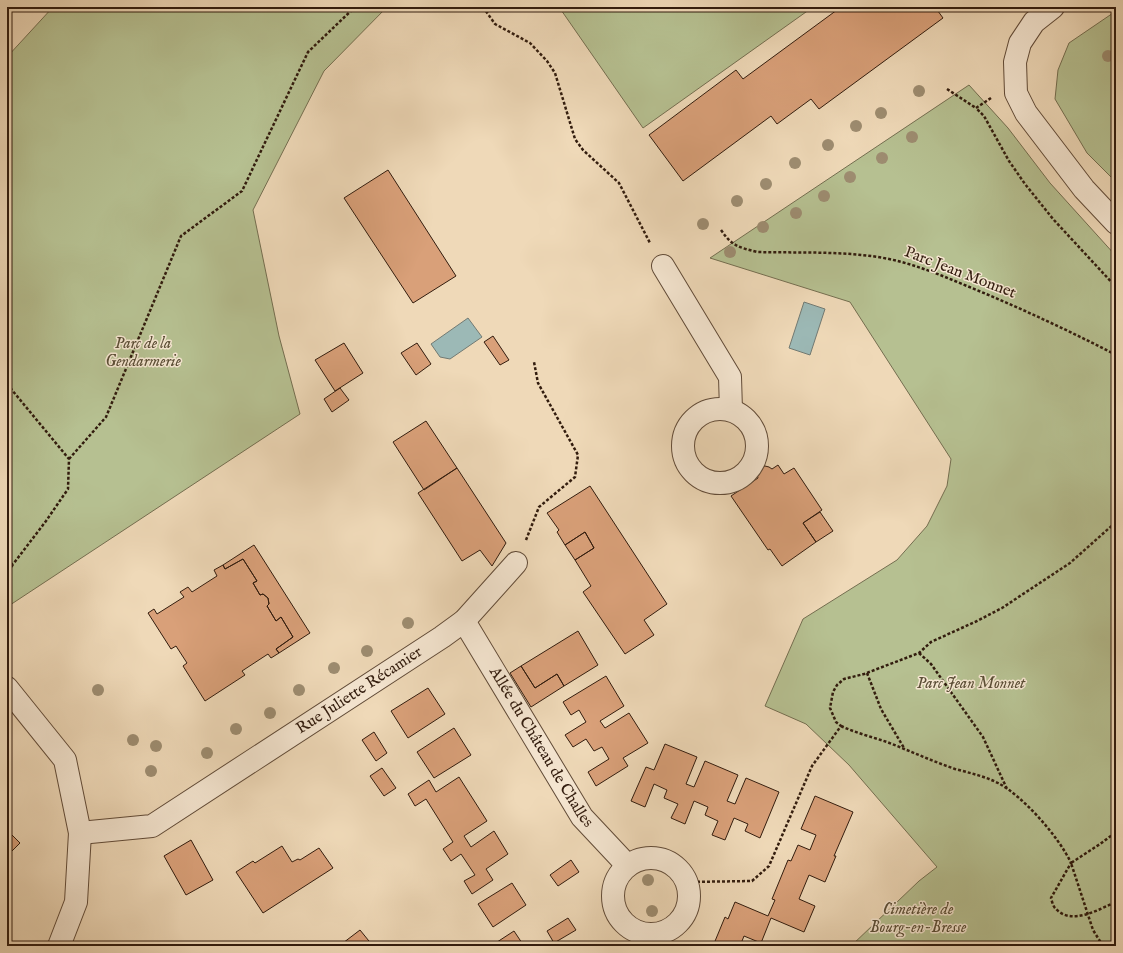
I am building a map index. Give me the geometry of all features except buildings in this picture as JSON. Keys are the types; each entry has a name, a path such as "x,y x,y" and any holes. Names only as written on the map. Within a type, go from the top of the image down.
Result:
{"street":[{"path":"1053,7 1034,22 1020,43 1015,62 1016,93 1026,113 1084,189 1116,223"},
{"path":"663,266 730,377 731,410"},
{"name":"Rue Juliette Récamier","path":"80,833 152,826 442,637 464,621 516,563"},
{"name":"Allée du Château de Challes","path":"464,621 582,817 628,866"},
{"path":"7,688 65,760 80,833 76,902 59,946"},
{"path":"657,858 670,862 680,870 687,882 690,895 688,908 682,920 674,927 662,932 633,938 617,912 613,901 614,888 619,875 628,866 640,859 657,858"}],"path":[{"path":"7,576 14,562 46,521 68,489 69,459 106,417 181,236 242,191 308,52 355,7"},
{"path":"483,7 495,24 530,43 547,61 555,73 575,139 583,150 619,183 663,266"},
{"path":"947,89 976,108 984,116 1009,161 1030,190 1053,219 1116,287"},
{"path":"976,108 996,95 1016,93"},
{"name":"Parc Jean Monnet","path":"721,230 729,241 743,248 757,252 853,254 879,257 913,265 1003,300 1116,355"},
{"path":"516,563 539,507 575,477 578,455 538,383 534,362"},
{"path":"7,384 69,459"},
{"path":"1103,946 1093,930 1065,851 1036,815 1007,789 984,777 955,769 841,726 836,722 830,708 833,692 837,685 844,679 867,673 919,653 932,642 1002,608 1070,563 1116,522"},
{"path":"7,568 14,562"},
{"path":"919,653 931,664 983,738 1007,789"},
{"path":"867,673 881,709 904,749"},
{"path":"687,882 752,881 769,866 812,766 841,726"},
{"path":"1116,832 1070,863 1051,898 1055,909 1066,915 1076,917 1088,914 1116,902"}],"green space":[{"name":"Parc de la Gendarmerie","path":"53,7 387,7 324,71 253,210 279,336 300,414 7,607 7,57"},
{"path":"559,7 813,7 643,128"},
{"path":"1116,11 1116,182 1087,153 1055,99 1058,70 1069,43"},
{"name":"Parc Jean Monnet","path":"969,85 1008,128 1050,183 1116,256 1116,946 851,946 919,881 937,867 849,765 806,724 765,706 803,619 897,560 927,526 947,486 951,459 850,302 710,258"}],"water":[{"path":"804,302 825,309 810,355 789,348"},
{"path":"468,318 482,337 450,359 440,357 431,344"}],"park label":[{"name":"Cimetière de Bourg-en-Bresse","path":"918,919"}]}
